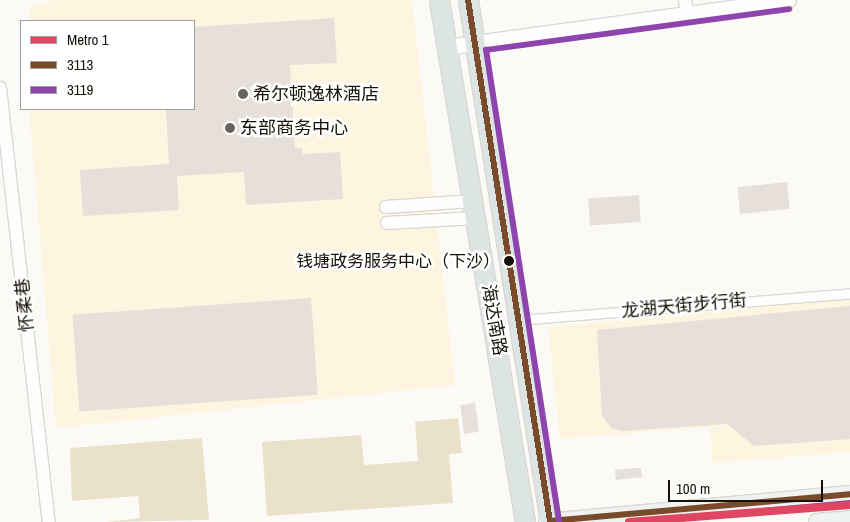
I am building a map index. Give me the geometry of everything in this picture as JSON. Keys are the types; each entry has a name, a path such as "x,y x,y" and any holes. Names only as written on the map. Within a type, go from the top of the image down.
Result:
{"main road":[{"name":"海达南路","path":"439,0 526,522"},
{"name":"海达南路","path":"468,0 549,522"},
{"path":"549,522 850,494"},
{"path":"817,522 850,519"}],"street":[{"path":"446,47 686,7 788,0"},
{"name":"怀柔巷","path":"0,88 49,522"},
{"path":"386,207 475,210"},
{"path":"387,223 475,210"},
{"name":"龙湖天街步行街","path":"518,320 850,293"}],"shaded area":[{"path":"52,0 412,0 455,385 56,428 29,110 195,110 195,20 27,20 32,7"},
{"path":"850,299 850,452 713,463 710,427 560,439 548,327"},
{"path":"458,418 462,453 449,454 453,503 267,516 262,442 361,435 364,465 418,461 415,422"},
{"path":"202,438 209,520 106,522 140,518 138,496 72,501 70,448"}],"building":[{"name":"东部商务中心","path":"334,18 337,63 290,65 295,148 302,148 303,154 340,152 343,199 246,205 244,172 177,176 179,210 83,216 80,170 169,164 166,110 195,110 195,27"},
{"path":"787,182 790,209 740,214 737,187"},
{"path":"639,195 641,222 590,225 588,199"},
{"path":"311,298 318,395 79,411 73,315"},
{"path":"850,306 850,439 754,446 727,424 623,431 612,429 602,416 597,330"},
{"path":"475,403 479,432 464,434 460,405"},
{"path":"641,468 642,477 616,480 615,470"}],"metro line":[{"name":"1","path":"629,522 850,505"}],"transit line":[{"name":"3113","path":"468,0 550,521 850,494"},
{"name":"3119","path":"559,521 486,50 789,9"},
{"name":"3119","path":"642,522 850,503"}],"place":[{"name":"希尔顿逸林酒店","path":"243,94"},
{"name":"东部商务中心","path":"230,128"},
{"name":"钱塘政务服务中心（下沙）","path":"509,261"}]}
